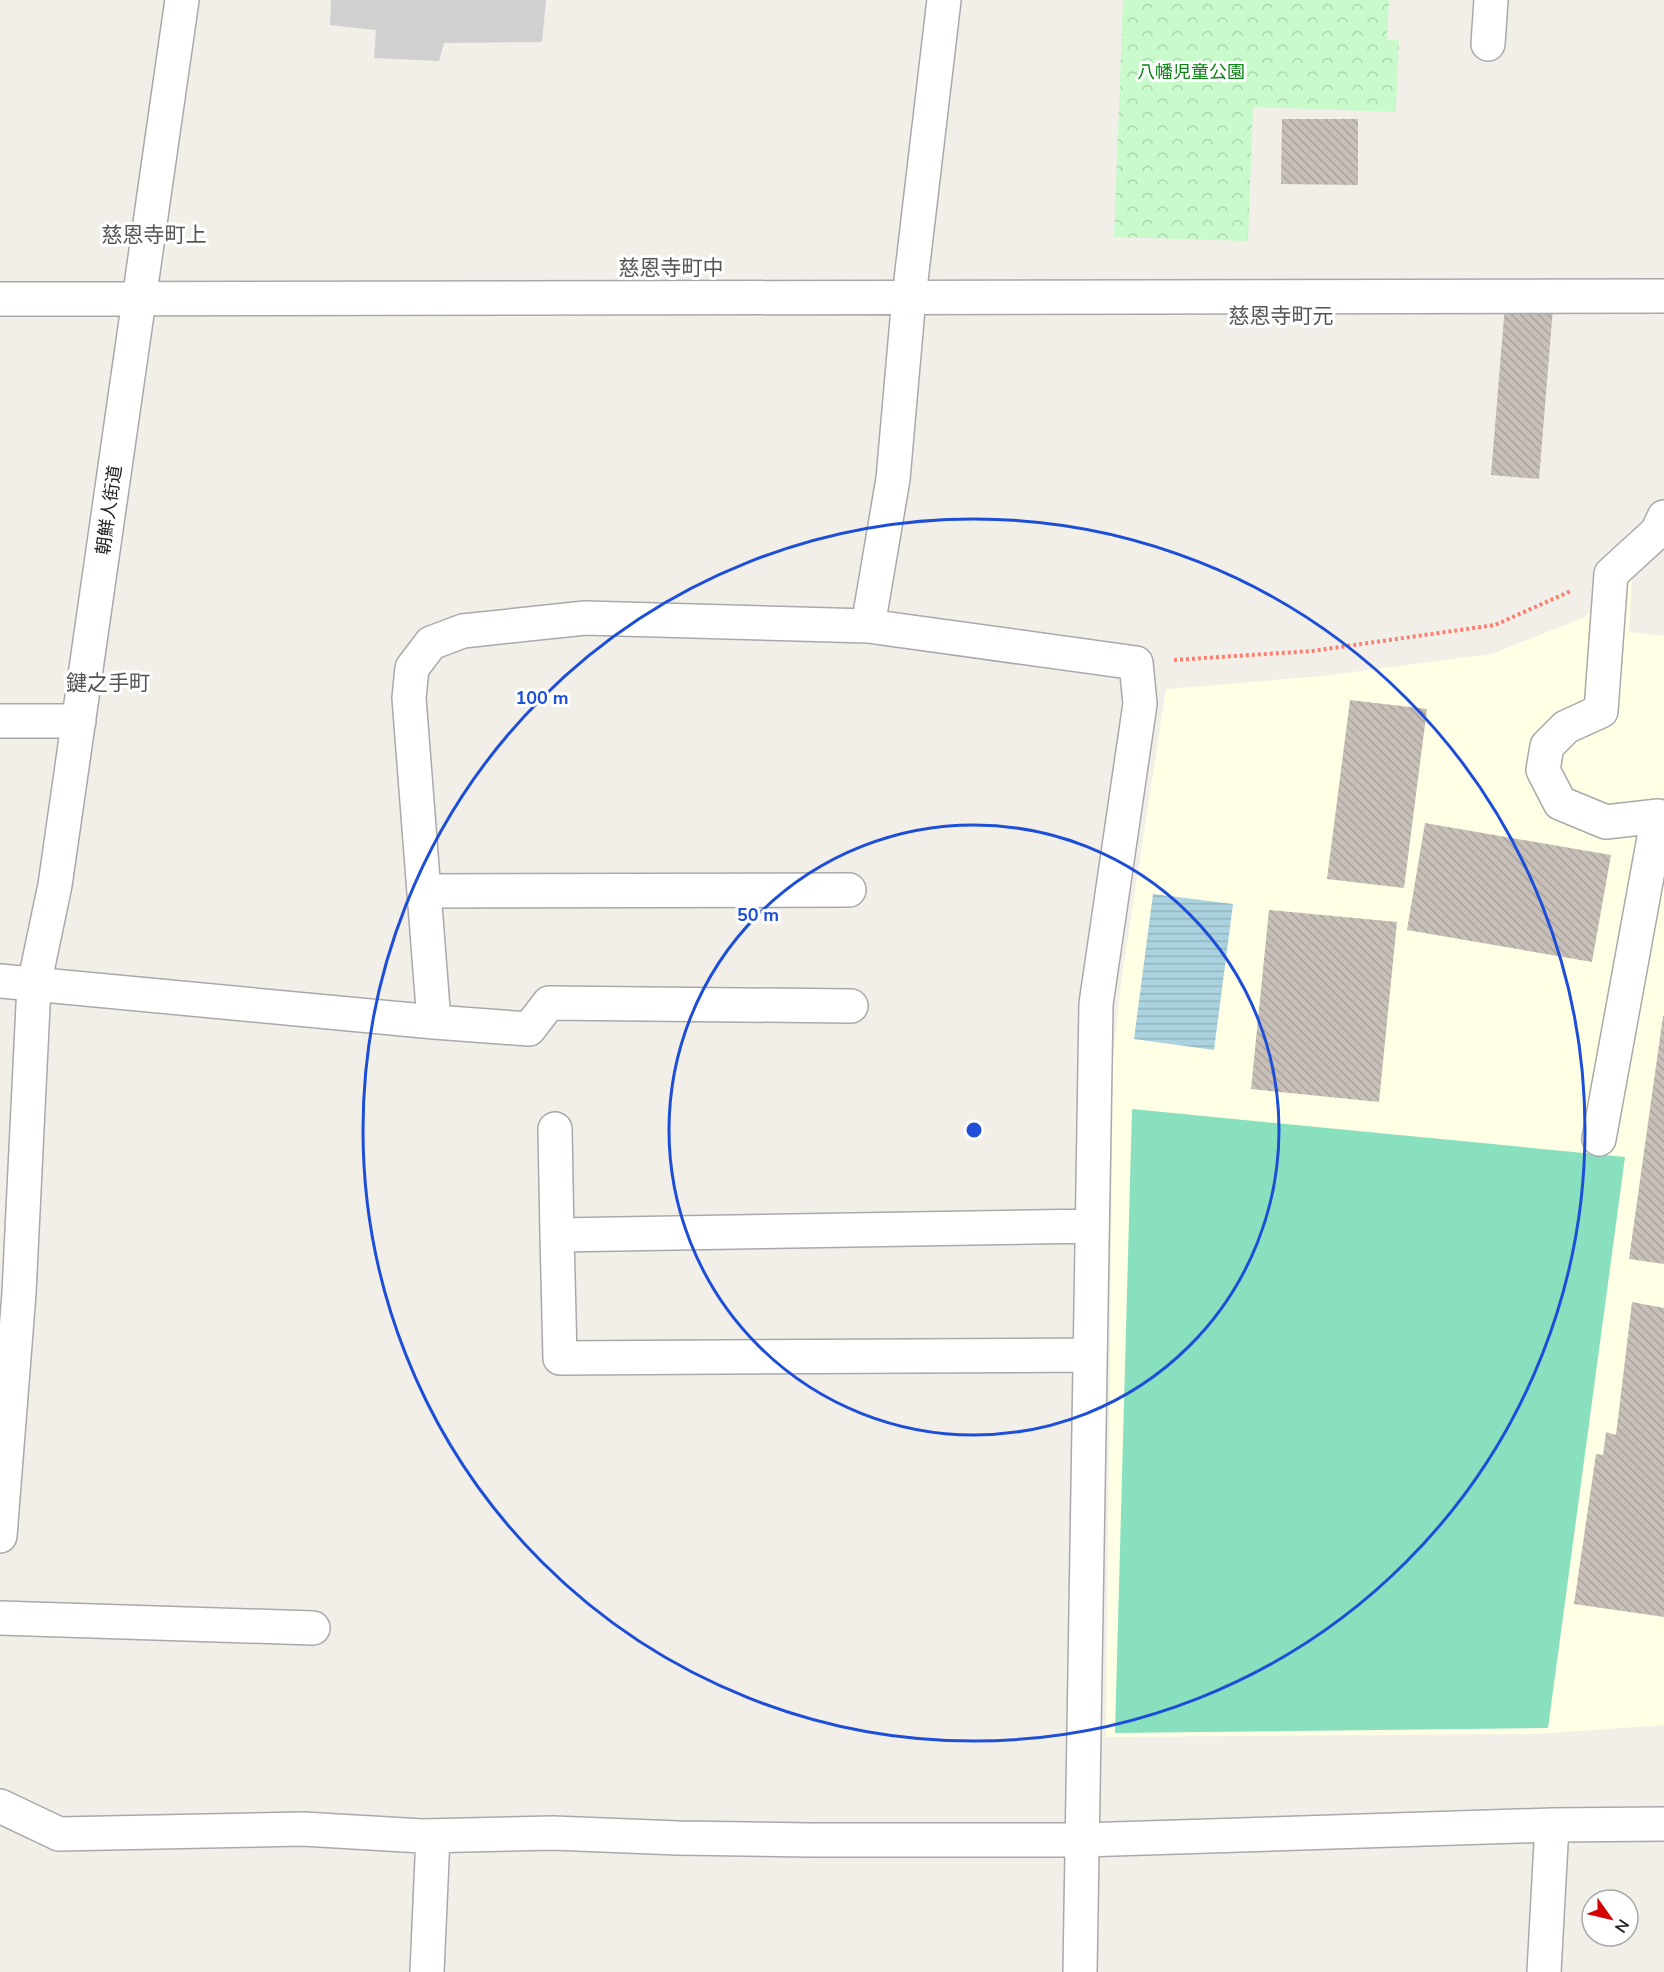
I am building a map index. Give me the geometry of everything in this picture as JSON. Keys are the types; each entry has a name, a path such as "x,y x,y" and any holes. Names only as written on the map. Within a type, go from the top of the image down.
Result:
{"street":[{"name":"朝鮮人街道","path":"0,1536 19,1293 34,985 55,885 182,0"},
{"path":"868,627 893,480 909,297 944,0"},
{"path":"1488,44 1491,0"},
{"path":"0,299 1664,296"},
{"path":"1599,1139 1658,816 1606,822 1560,803 1543,770 1547,746 1566,727 1601,711 1611,574 1657,532 1664,516"},
{"path":"435,1022 409,698 412,668 431,643 463,631 585,618 868,627 1136,663 1140,704 1096,1004 1080,1972"},
{"path":"0,721 79,721"},
{"path":"425,891 849,890"},
{"path":"0,981 530,1029 549,1003 851,1006"},
{"path":"555,1129 560,1358 1090,1355"},
{"path":"557,1235 1092,1226"},
{"path":"0,1618 313,1628"},
{"path":"0,1806 59,1834 303,1829 433,1836 553,1833 810,1840 1082,1840 1552,1825 1664,1824"},
{"path":"1544,1972 1552,1825"},
{"path":"427,1972 433,1836"}],"path":[{"path":"1136,663 1312,651 1495,625 1611,574"}],"shaded area":[{"path":"331,0 546,0 542,42 444,43 439,61 374,58 376,30 330,25"},
{"path":"1632,579 1629,632 1664,636 1664,1725 1536,1734 1106,1737 1113,1057 1121,983 1166,689 1322,676 1492,654 1583,618"}],"green space":[{"name":"八幡児童公園","path":"1123,0 1389,0 1387,40 1399,40 1396,112 1253,107 1248,241 1114,237"},
{"path":"1132,1109 1625,1157 1548,1728 1115,1733"}],"water":[{"path":"1153,894 1233,904 1214,1050 1134,1039"}],"building":[{"path":"1282,119 1358,119 1358,185 1281,184"},
{"path":"1506,293 1554,296 1539,479 1491,475"},
{"path":"1350,700 1427,709 1404,888 1327,879"},
{"path":"1425,823 1611,855 1592,962 1407,930"},
{"path":"1269,910 1397,922 1379,1102 1251,1089"},
{"path":"1664,1016 1664,1264 1629,1259"},
{"path":"1632,1302 1664,1308 1664,1617 1574,1604 1596,1454 1603,1455 1606,1432 1616,1435"}],"district":[{"name":"慈恩寺町上","path":"154,235"},
{"name":"慈恩寺町中","path":"671,268"},
{"name":"慈恩寺町元","path":"1281,316"},
{"name":"鍵之手町","path":"108,683"}]}
